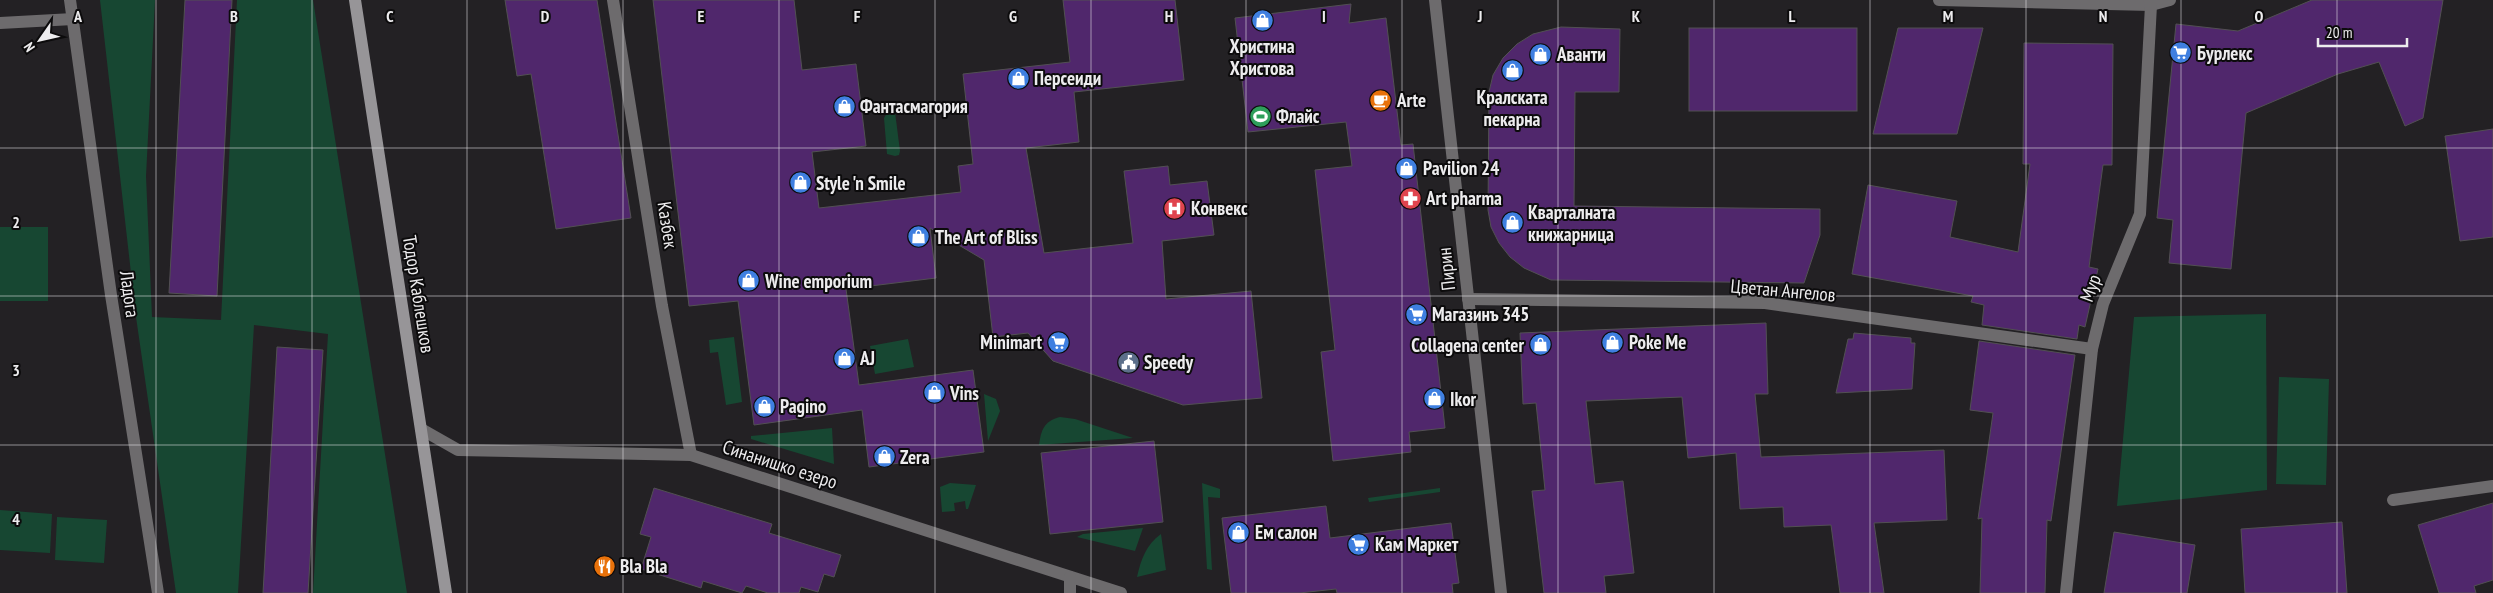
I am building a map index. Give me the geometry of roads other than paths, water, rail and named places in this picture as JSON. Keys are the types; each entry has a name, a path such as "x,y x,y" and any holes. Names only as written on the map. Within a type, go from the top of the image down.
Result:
{"main road":[{"name":"Тодор Каблешков","path":"355,0 446,593"}],"street":[{"name":"Ладога","path":"70,0 111,295 158,593"},
{"name":"Казбек","path":"613,0 662,306 691,455"},
{"name":"Пирин","path":"1435,0 1501,593"},
{"path":"1939,0 2150,2 2170,0"},
{"name":"Мур","path":"2066,593 2092,350 2103,304 2140,214 2150,2"},
{"path":"0,23 73,19"},
{"name":"Цветан Ангелов","path":"1468,299 1765,304 2092,350"},
{"name":"Синанишко езеро","path":"421,430 458,450 691,455 1121,593"},
{"path":"2393,500 2493,486"},
{"path":"1070,577 1070,593"}],"place":[{"name":"Христина Христова","path":"1262,20"},
{"name":"Бурлекс","path":"2181,53"},
{"name":"Аванти","path":"1541,54"},
{"name":"Кралската пекарна","path":"1512,71"},
{"name":"Персеиди","path":"1018,78"},
{"name":"Arte","path":"1381,100"},
{"name":"Фантасмагория","path":"844,106"},
{"name":"Флайс","path":"1260,116"},
{"name":"Pavilion 24","path":"1407,168"},
{"name":"Style 'n Smile","path":"800,183"},
{"name":"Art pharma","path":"1410,198"},
{"name":"Конвекс","path":"1175,208"},
{"name":"Кварталната книжарница","path":"1512,223"},
{"name":"The Art of Bliss","path":"919,237"},
{"name":"Wine emporium","path":"749,281"},
{"name":"Магазинъ 345","path":"1416,314"},
{"name":"Minimart","path":"1058,342"},
{"name":"Poke Me","path":"1613,342"},
{"name":"Collagena center","path":"1540,345"},
{"name":"AJ","path":"844,358"},
{"name":"Speedy","path":"1128,362"},
{"name":"Vins","path":"934,393"},
{"name":"Ikor","path":"1434,399"},
{"name":"Pagino","path":"764,406"},
{"name":"Zera","path":"884,457"},
{"name":"Ем салон","path":"1239,532"},
{"name":"Кам Маркет","path":"1359,544"},
{"name":"Bla Bla","path":"604,566"}]}
